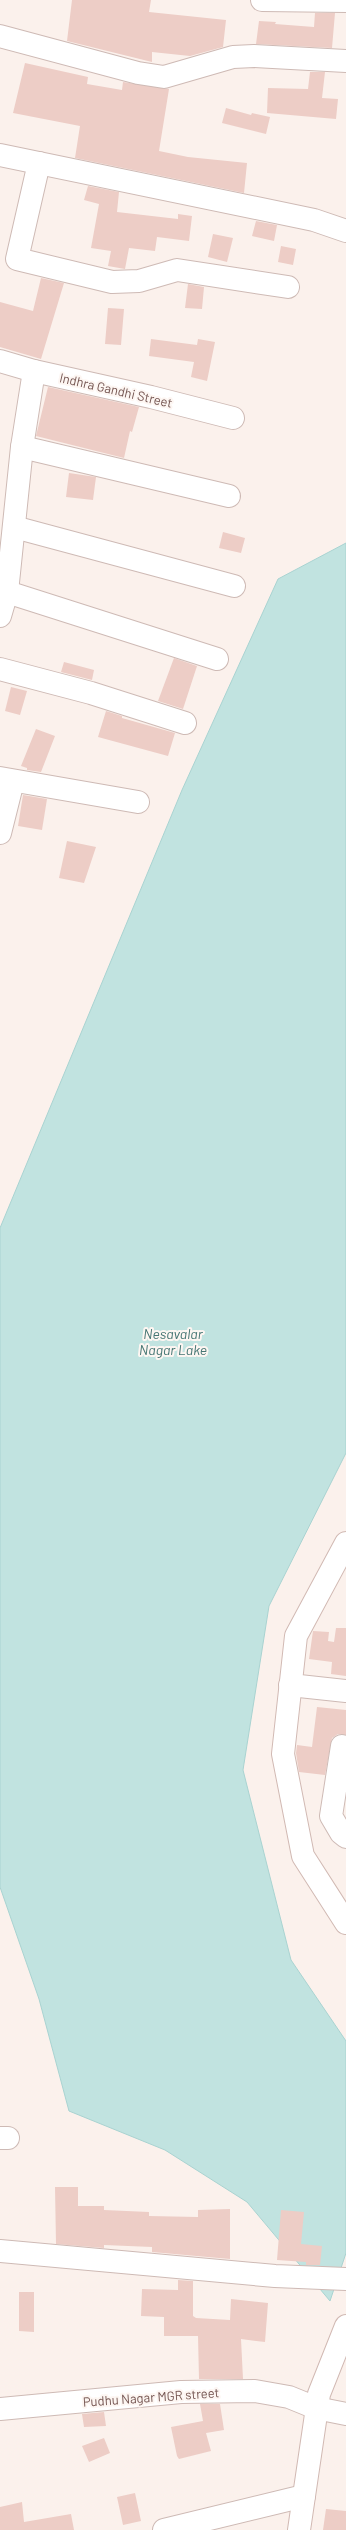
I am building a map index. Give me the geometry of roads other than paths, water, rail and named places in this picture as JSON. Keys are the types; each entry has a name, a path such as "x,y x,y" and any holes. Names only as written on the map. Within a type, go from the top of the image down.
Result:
{"street":[{"path":"262,0 346,1"},
{"path":"0,36 138,73 164,77 233,57 254,56 346,61"},
{"path":"0,155 314,220 346,231"},
{"path":"39,163 17,259 112,282 139,281 177,270 288,287"},
{"name":"Indhra Gandhi Street","path":"0,361 34,371 151,397 233,418"},
{"path":"0,616 7,592 22,447 34,371"},
{"path":"22,447 228,496"},
{"path":"14,527 234,586"},
{"path":"7,592 217,658"},
{"path":"0,669 91,693 185,723"},
{"path":"0,833 7,779 138,802"},
{"path":"346,1543 296,1636 283,1754 303,1856 346,1923"},
{"path":"290,1685 346,1690"},
{"path":"342,1746 331,1816 341,1833 346,1836"},
{"path":"0,2251 275,2276 346,2278"},
{"path":"299,2530 319,2394 346,2326"},
{"name":"Pudhu Nagar MGR street","path":"0,2409 181,2392 254,2391 289,2397 316,2408 346,2414"},
{"path":"164,2530 304,2496"}],"water":[{"name":"Nesavalar Nagar Lake","path":"346,543 346,1453 269,1606 243,1770 291,1960 346,2041 346,2253 330,2301 247,2202 165,2150 69,2111 39,1999 0,1887 0,1228 182,790 278,579"}]}
